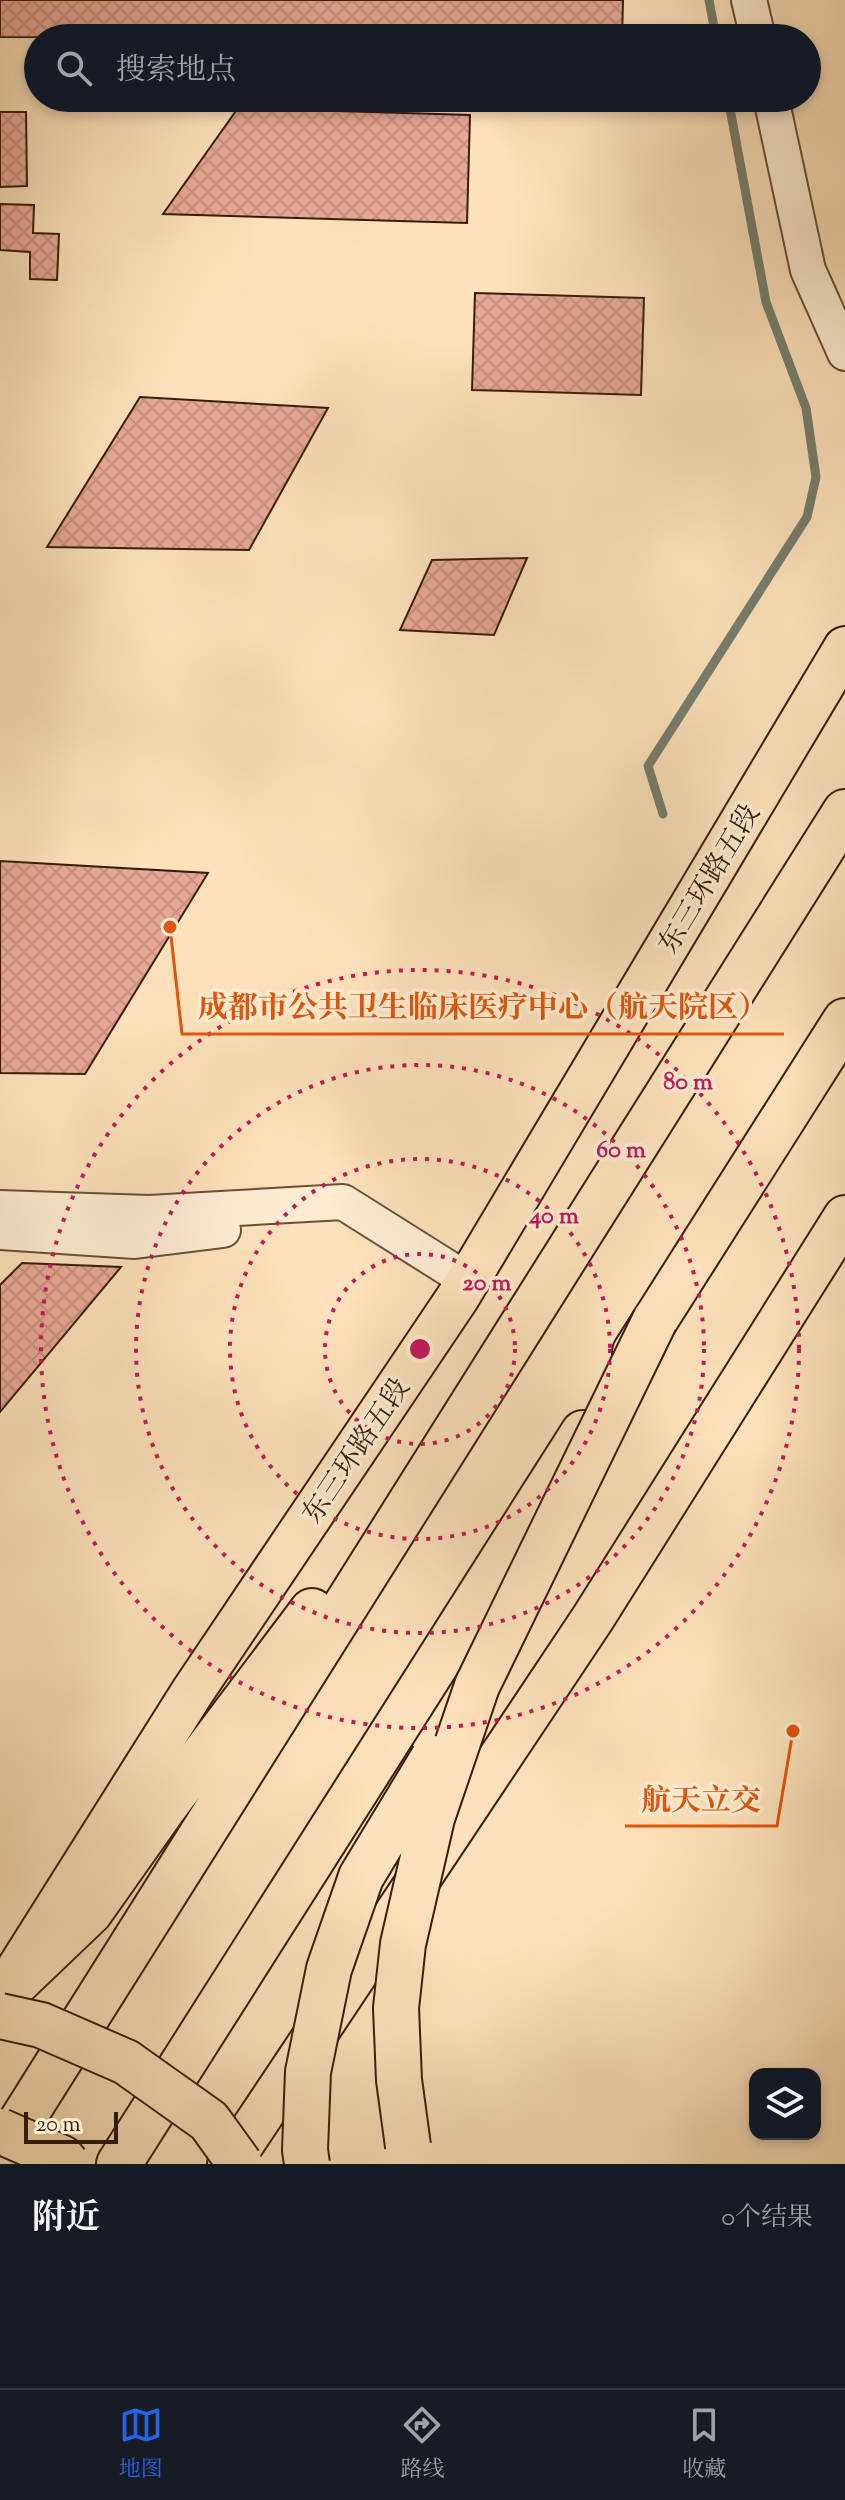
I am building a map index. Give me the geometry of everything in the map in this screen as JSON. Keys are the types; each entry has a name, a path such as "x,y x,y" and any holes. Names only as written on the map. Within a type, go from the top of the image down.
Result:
{"highway":[{"path":"0,2155 845,812"},
{"path":"119,2164 845,1021"},
{"path":"0,1997 90,1912 165,1806 375,1528 535,1306"},
{"path":"307,2164 308,2072 329,1969 361,1877 477,1686 655,1320"},
{"path":"411,2164 399,2080 396,2008 403,1944 432,1818 477,1686"},
{"path":"0,2016 41,2025 126,2062 209,2121 240,2164"},
{"path":"0,2131 62,2158 67,2164"}],"main road":[{"name":"东三环路五段","path":"0,1997 193,1691 463,1289 845,648"},
{"path":"229,2164 593,1618 845,1217"}],"lane":[{"path":"749,0 755,24"},
{"path":"774,112 808,270 845,353"},
{"path":"0,1208 149,1213 343,1202 463,1289"},
{"path":"0,1232 135,1241 262,1225 339,1222 463,1289"}],"building":[{"path":"0,0 623,0 622,24 24,24 24,37 0,37"},
{"path":"0,112 26,112 27,186 0,187"},
{"path":"235,112 470,115 467,223 163,214"},
{"path":"0,204 34,205 33,233 59,234 57,280 30,279 30,252 0,250"},
{"path":"475,293 644,298 641,395 472,390"},
{"path":"140,397 328,408 249,550 47,547"},
{"path":"527,558 494,635 400,630 432,560"},
{"path":"0,861 208,873 85,1074 0,1073"},
{"path":"22,1263 121,1267 0,1412 0,1285"}],"waterway":[{"path":"709,0 713,24"},
{"path":"663,814 648,766 807,517 816,477 806,408 766,302 731,112"}],"place":[{"name":"成都市公共卫生临床医疗中心（航天院区）","path":"170,927"},
{"name":"航天立交","path":"793,1731"}]}
